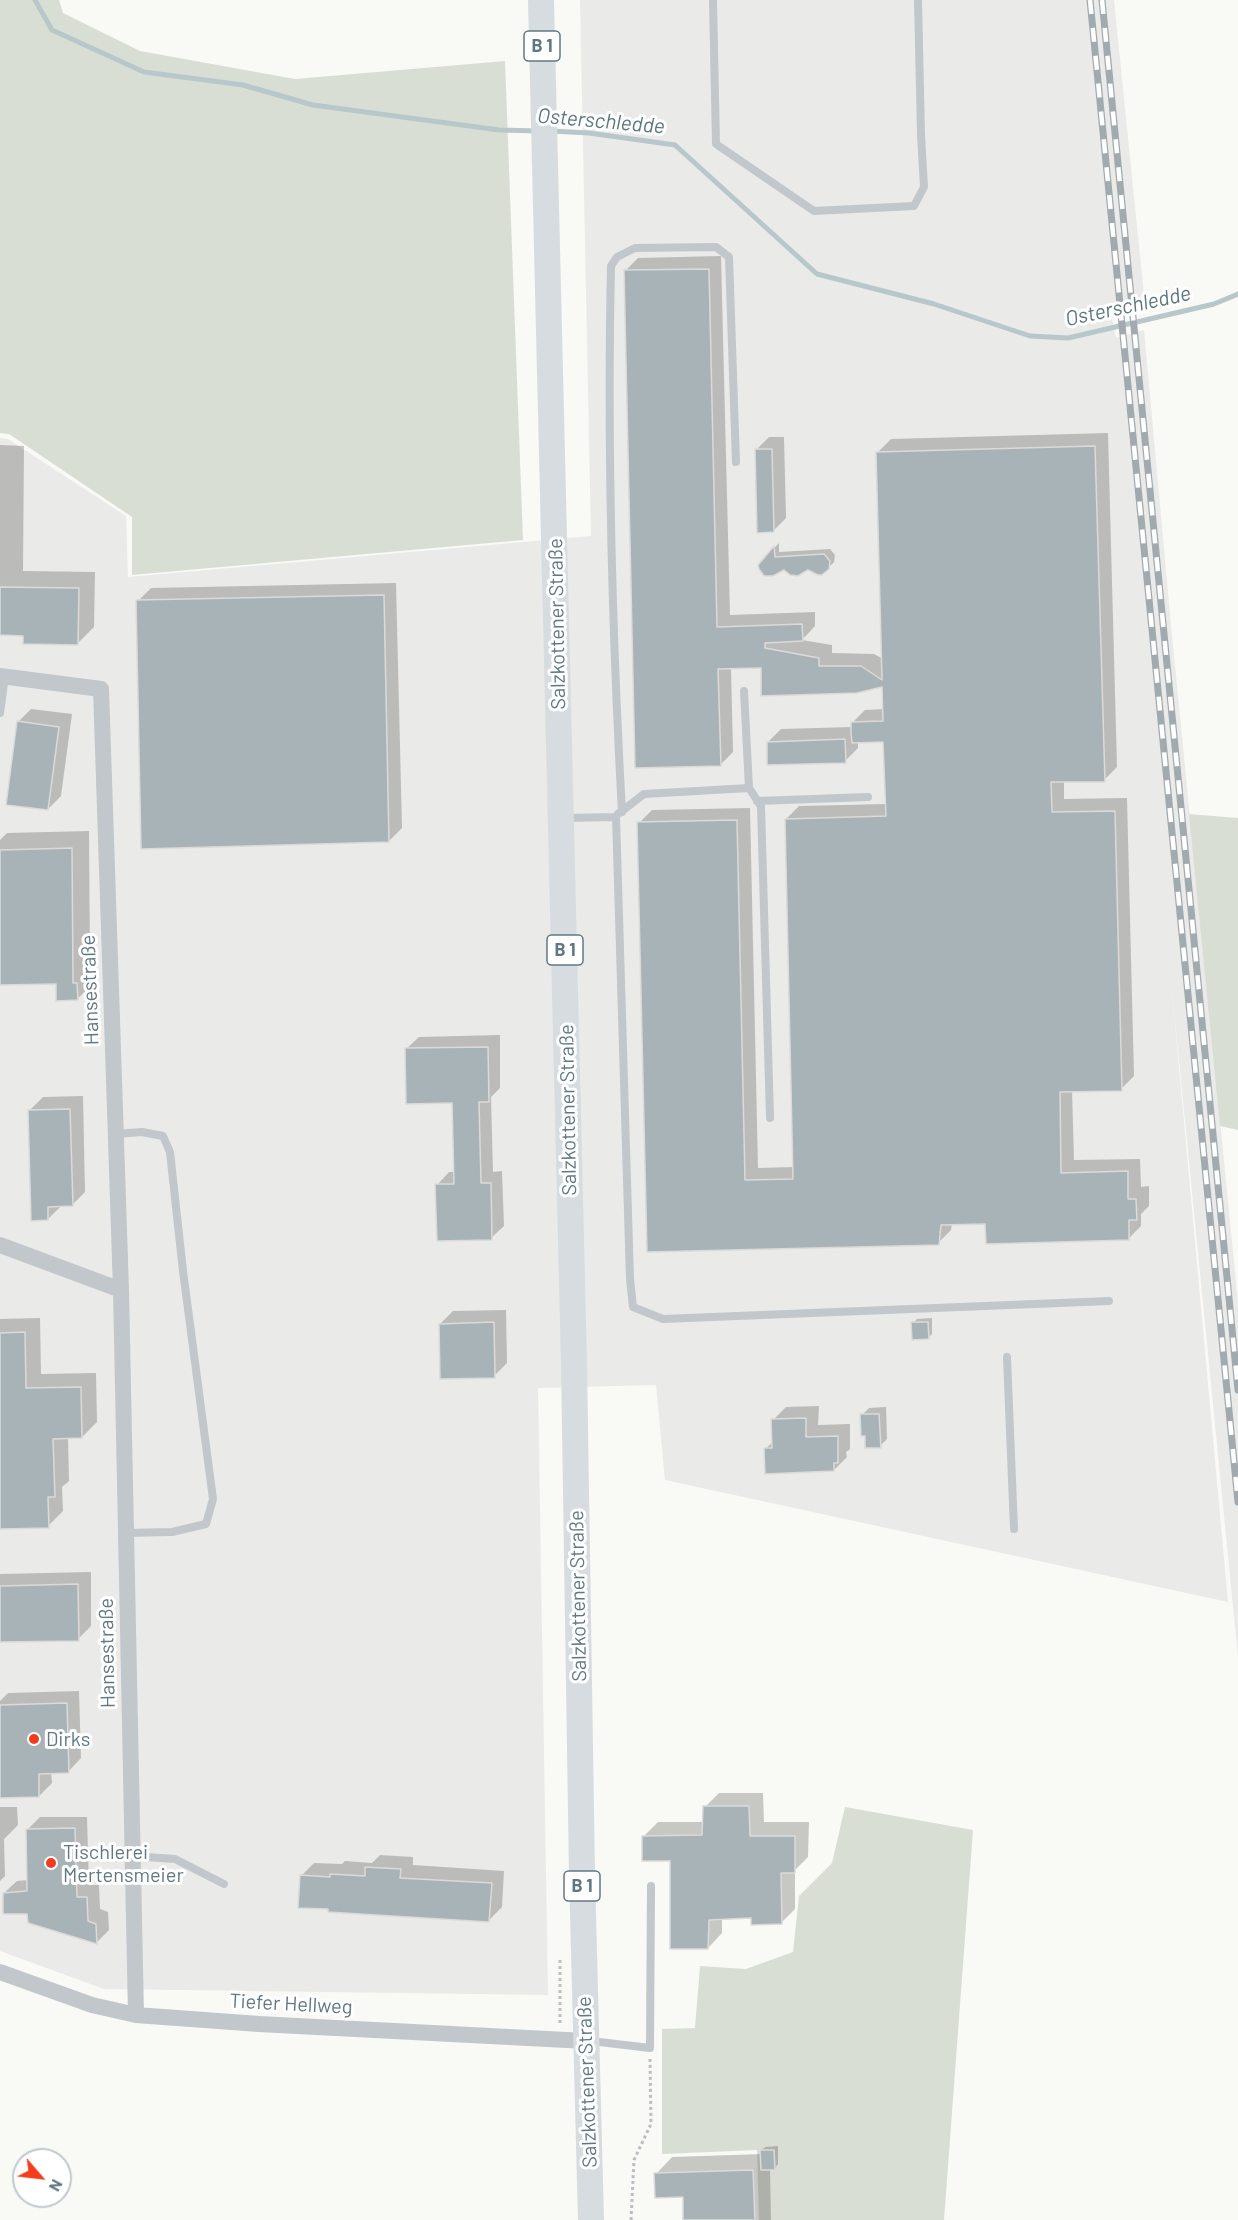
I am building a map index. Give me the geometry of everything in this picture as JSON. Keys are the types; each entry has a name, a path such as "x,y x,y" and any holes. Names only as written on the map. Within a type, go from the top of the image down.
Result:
{"main road":[{"name":"Salzkottener Straße","path":"541,0 574,1364 591,2220"}],"street":[{"name":"Hansestraße","path":"2,676 101,689 121,1290 136,2015"},
{"path":"0,1245 121,1290"},
{"name":"Tiefer Hellweg","path":"0,1972 92,2004 136,2015 271,2025 586,2041"}],"lane":[{"path":"713,0 716,144 814,212 914,206 924,187 918,0"},
{"path":"736,462 729,257 716,247 635,248 618,256 611,266 609,372 613,646 630,1279 633,1307 663,1319 1109,1301"},
{"path":"0,713 2,676"},
{"path":"744,691 749,788 760,806 770,1118"},
{"path":"561,818 619,814 644,794 749,788"},
{"path":"757,801 868,797"},
{"path":"116,1134 142,1132 163,1136 170,1152 213,1499 206,1524 172,1532 126,1533"},
{"path":"1007,1357 1014,1529"},
{"path":"132,1856 174,1859 224,1884"},
{"path":"586,2041 650,2048 651,1886"}],"path":[{"path":"631,2220 634,2160 651,2124 650,2048"}],"shaded area":[{"path":"0,0 59,0 63,13 140,51 295,79 505,61 523,540 132,575 132,517 9,434 0,433"},
{"path":"580,0 1114,0 1145,305 1111,313 1116,338 1144,330 1238,1302 1238,1657 1171,980 1228,1602 665,1480 656,1385 538,1388 548,1995 104,1989 0,1951 0,438 8,439 126,516 128,577 591,536"},
{"path":"1189,814 1238,818 1238,1130 1220,1126"},
{"path":"845,1807 973,1830 944,2220 759,2220 757,2150 662,2154 662,2029 695,2028 700,1966 746,1969 793,1952 799,1896 832,1863"}],"building":[{"path":"709,269 717,627 802,624 803,641 765,643 765,648 819,658 819,666 861,666 882,680 876,452 1095,446 1105,782 1051,782 1052,812 1115,811 1122,1091 1060,1092 1061,1173 1128,1171 1128,1199 1136,1199 1137,1220 1129,1220 1129,1240 986,1244 985,1224 941,1225 939,1245 647,1252 637,822 737,820 745,1180 793,1179 785,819 886,816 883,742 852,743 851,733 851,722 883,721 882,687 857,693 761,696 761,668 718,669 721,766 635,768 624,270"},
{"path":"755,449 772,449 774,532 757,533"},
{"path":"774,546 775,557 824,554 830,561 829,569 822,575 808,570 798,576 790,575 784,570 773,576 764,576 758,565"},
{"path":"0,587 79,588 78,645 23,644 23,636 0,635"},
{"path":"384,595 389,842 141,849 136,600"},
{"path":"17,721 59,727 48,810 6,805"},
{"path":"845,739 846,763 767,765 767,742"},
{"path":"72,848 73,983 77,983 78,1000 56,1001 56,984 0,985 0,850"},
{"path":"488,1047 489,1102 479,1102 481,1183 491,1183 492,1240 437,1241 435,1184 454,1184 452,1103 406,1104 405,1048"},
{"path":"70,1109 73,1206 48,1207 48,1220 31,1221 28,1110"},
{"path":"494,1322 495,1378 440,1379 439,1324"},
{"path":"911,1322 928,1322 929,1339 912,1340"},
{"path":"25,1332 26,1388 81,1387 82,1438 53,1439 55,1497 48,1497 49,1528 0,1529 0,1333"},
{"path":"860,1414 879,1414 881,1448 865,1448 865,1436 861,1436"},
{"path":"806,1418 806,1437 838,1436 838,1463 834,1463 834,1471 765,1474 764,1448 772,1448 771,1419"},
{"path":"78,1584 79,1641 0,1642 0,1586"},
{"name":"Dirks","path":"67,1703 69,1773 39,1774 39,1797 0,1798 0,1705"},
{"path":"703,1806 749,1806 750,1836 795,1836 795,1873 781,1873 782,1924 751,1925 751,1918 709,1920 708,1949 670,1949 670,1861 642,1861 642,1836 702,1835"},
{"name":"Tischlerei Mertensmeier","path":"75,1828 77,1897 87,1897 88,1921 96,1924 97,1944 28,1923 27,1914 3,1914 3,1893 27,1891 26,1829"},
{"path":"365,1867 401,1869 400,1878 492,1883 489,1922 298,1908 300,1875 365,1876"},
{"path":"760,2150 774,2150 775,2170 761,2170"},
{"path":"753,2170 755,2220 683,2220 683,2197 655,2198 654,2173"}],"waterway":[{"name":"Osterschledde","path":"35,0 52,30 144,72 243,85 313,105 499,130 539,131"},
{"name":"Osterschledde","path":"551,131 589,133 675,145 817,274 934,304 1030,336 1068,338 1214,304 1238,294"}],"railway":[{"path":"1090,0 1238,1502"},
{"path":"1102,0 1238,1390"}],"place":[{"name":"Dirks","path":"34,1739"},
{"name":"Tischlerei Mertensmeier","path":"51,1863"}]}
